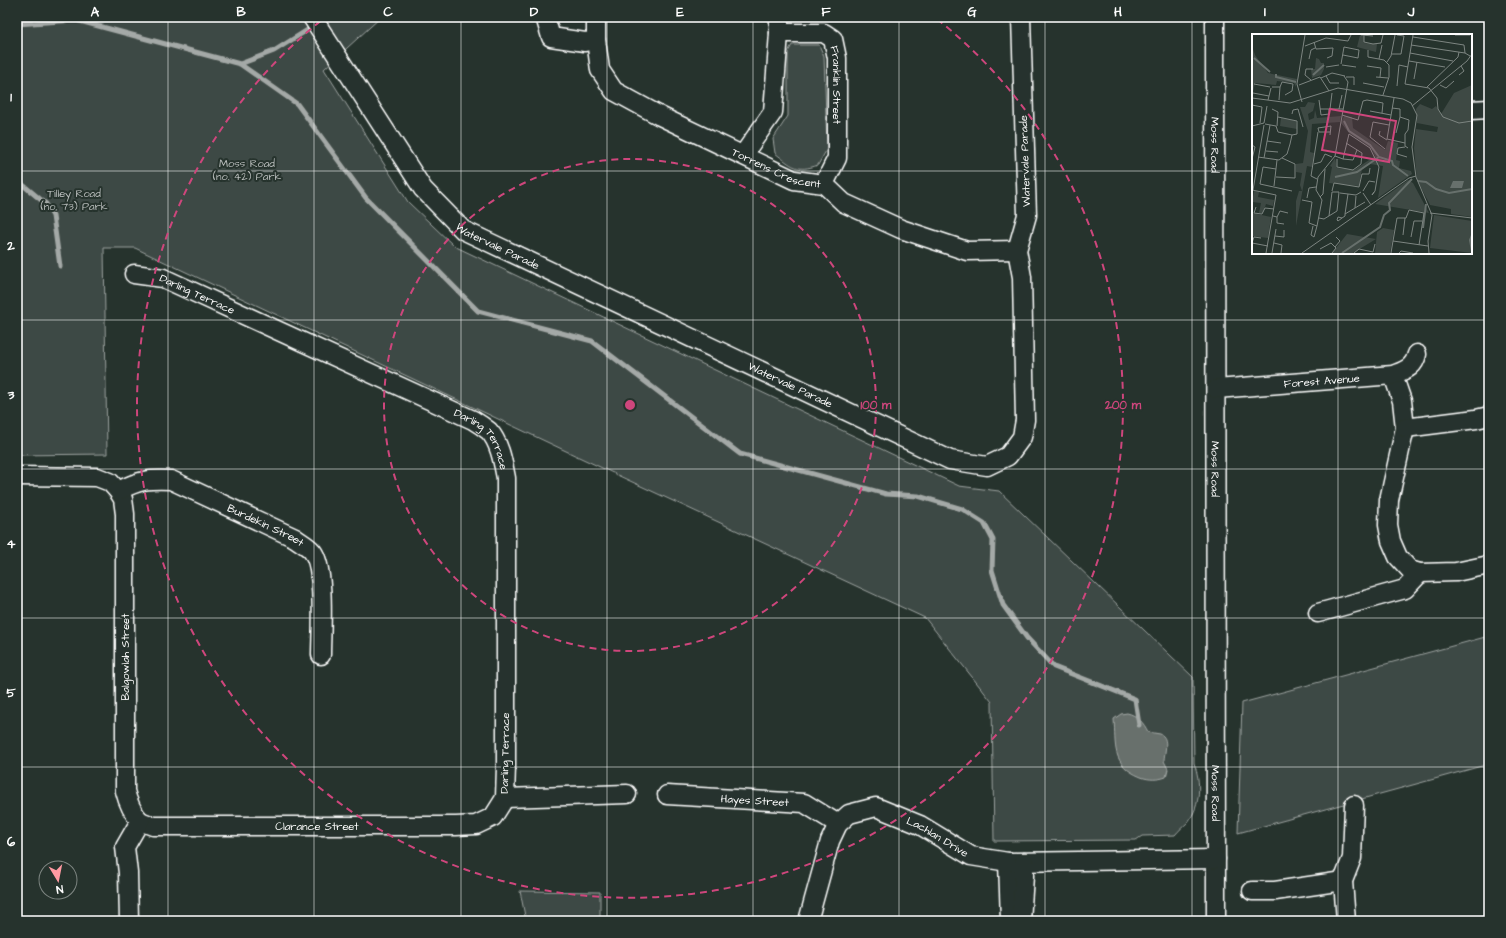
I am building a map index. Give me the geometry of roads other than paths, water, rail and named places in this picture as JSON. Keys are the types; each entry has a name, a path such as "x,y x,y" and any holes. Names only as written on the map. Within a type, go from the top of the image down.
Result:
{"street":[{"name":"Watervale Parade","path":"312,17 423,189 463,230 950,460 987,466 1008,456 1022,437 1025,420 1022,277 1017,250 1027,215 1021,17"},
{"path":"545,17 551,37 585,42 596,40"},
{"name":"Torrens Crescent","path":"596,17 596,40 600,70 614,91 660,116 794,180 824,184 844,203 901,229 967,251 1017,250"},
{"name":"Moss Road","path":"1215,17 1216,921"},
{"name":"Franklin Street","path":"743,155 773,112 779,25 824,33 833,39 837,58 836,158 824,184"},
{"path":"1472,110 1489,109"},
{"name":"Darling Terrace","path":"134,274 164,278 473,420 489,431 503,460 506,478 505,798 493,818"},
{"name":"Forest Avenue","path":"1216,389 1393,375 1409,369 1416,362 1417,354"},
{"path":"1393,375 1402,401 1405,428 1389,500 1388,526 1391,541 1398,557 1410,570 1420,573 1456,572 1489,565"},
{"path":"1405,428 1489,416"},
{"path":"17,476 97,477 110,482 118,491"},
{"name":"Burdekin Street","path":"118,491 133,484 150,479 171,480 295,538 312,551 318,560 321,580 321,655"},
{"name":"Balgowlah Street","path":"118,491 123,500 125,514 125,791 127,801 134,815 140,822"},
{"path":"1318,612 1405,589 1420,573"},
{"path":"505,798 627,794"},
{"name":"Hayes Street","path":"667,796 804,803 838,824"},
{"path":"1346,921 1343,881 1352,858 1354,805"},
{"name":"Lachlan Drive","path":"838,824 849,814 876,807 920,825 971,856 1016,862 1216,859"},
{"name":"Clarance Street","path":"140,822 153,826 456,826 476,825 493,818"},
{"path":"129,921 128,873 125,847 140,822"},
{"path":"808,921 830,842 838,824"},
{"path":"1010,921 1016,862"},
{"path":"1016,862 1021,921"},
{"path":"1252,891 1275,891 1343,881"}],"waterway":[{"path":"240,64 274,51 328,17"},
{"path":"17,24 76,20 240,64 297,104 366,198 478,311 592,341 740,454 886,494 918,496 962,509 984,523 993,540 992,570 1003,605 1027,638 1054,667 1135,699 1139,725"},
{"path":"17,180 46,204 53,216 60,266"}],"park label":[{"name":"Moss Road (no. 42) Park","path":"247,169"},
{"name":"Tilley Road (no. 73) Park","path":"74,199"}]}
